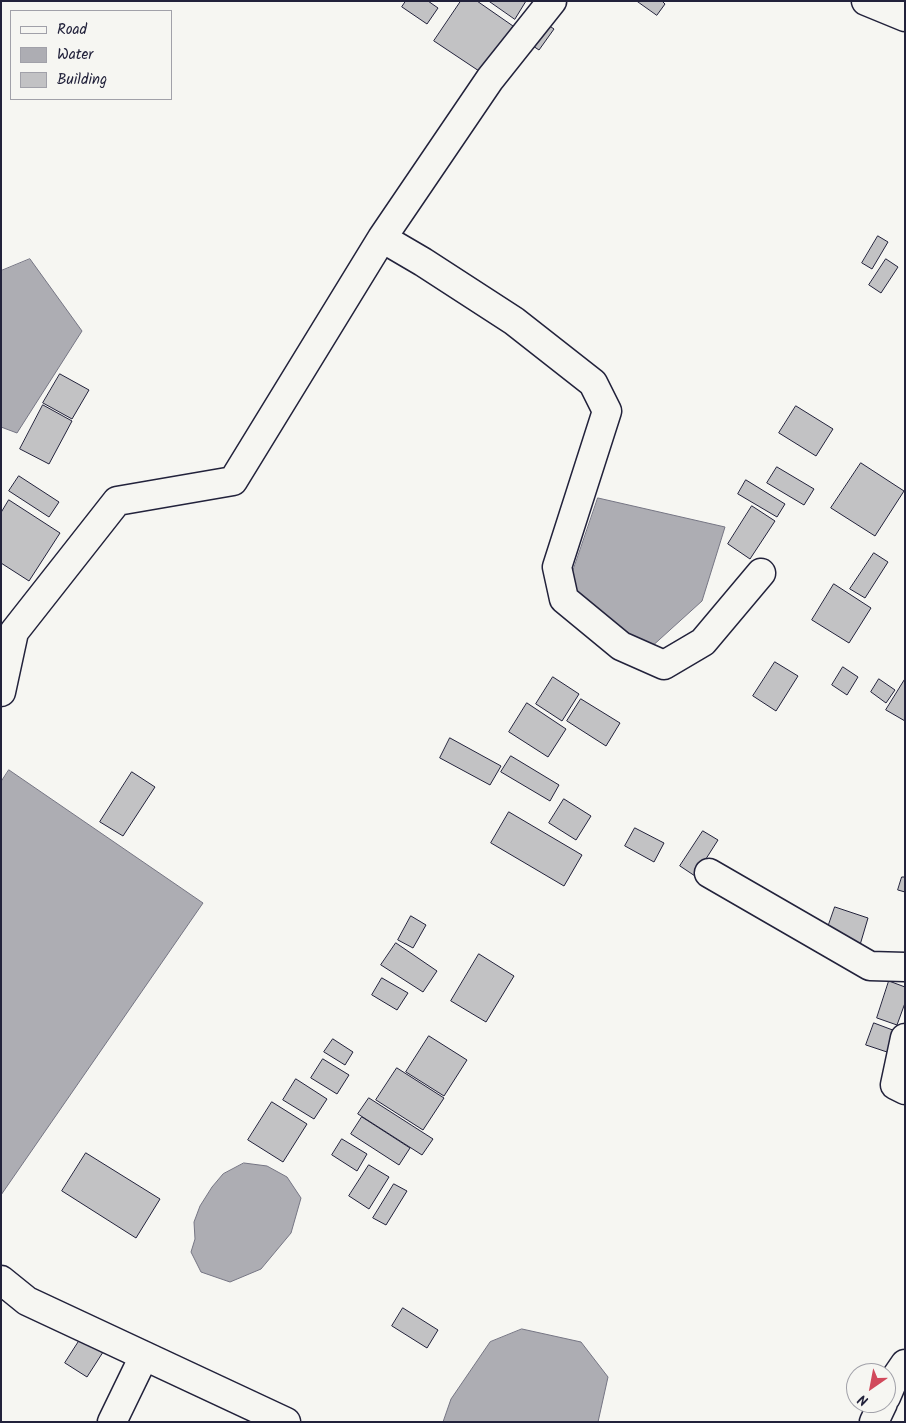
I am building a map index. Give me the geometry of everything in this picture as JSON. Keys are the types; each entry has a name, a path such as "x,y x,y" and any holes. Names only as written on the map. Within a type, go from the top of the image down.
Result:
{"street":[{"path":"1,692 14,632 117,501 233,481 382,238 490,79 552,1"},
{"path":"866,1 905,17"},
{"path":"382,238 423,262 514,321 593,383 606,411 558,567 564,599 621,646 664,665 703,642 762,573"},
{"path":"709,874 870,966 905,967"},
{"path":"905,1038 895,1085 905,1090"},
{"path":"1,1280 27,1301 286,1422"},
{"path":"112,1422 144,1356"},
{"path":"896,1378 905,1364"}],"water":[{"path":"30,259 82,331 17,433 1,427 1,271"},
{"path":"598,498 725,527 702,601 649,649 568,586"},
{"path":"9,770 203,903 1,1195 1,782"},
{"path":"244,1163 267,1166 287,1177 301,1198 291,1233 261,1269 230,1282 201,1272 191,1252 195,1239 194,1222 200,1206 223,1174"},
{"path":"522,1329 581,1342 608,1377 598,1422 443,1422 451,1399 490,1342"}],"building":[{"path":"406,1 428,1 438,8 427,24 402,7"},
{"path":"461,1 477,1 513,26 482,73 434,41"},
{"path":"489,1 526,1 515,19"},
{"path":"637,1 662,1 665,4 657,15"},
{"path":"541,20 554,29 539,50 527,42"},
{"path":"878,236 888,242 872,269 862,263"},
{"path":"886,259 898,267 881,293 869,285"},
{"path":"60,374 89,390 72,419 43,403"},
{"path":"43,405 72,421 49,464 20,449"},
{"path":"796,406 833,429 816,456 779,433"},
{"path":"861,463 904,491 875,536 831,508"},
{"path":"777,467 814,489 804,505 767,483"},
{"path":"19,476 59,502 49,517 9,491"},
{"path":"746,480 785,504 777,517 738,494"},
{"path":"9,500 60,533 29,581 1,563 1,513"},
{"path":"752,506 775,521 750,559 728,544"},
{"path":"874,553 888,562 865,598 850,589"},
{"path":"834,584 871,608 849,643 812,620"},
{"path":"775,662 798,676 776,711 753,696"},
{"path":"843,667 858,677 847,695 832,685"},
{"path":"553,677 579,694 562,721 536,704"},
{"path":"879,679 895,690 886,703 871,692"},
{"path":"905,679 905,721 886,710"},
{"path":"581,699 620,723 606,746 567,721"},
{"path":"527,703 566,729 548,757 509,732"},
{"path":"450,738 501,766 490,785 440,758"},
{"path":"511,756 559,785 550,801 501,772"},
{"path":"132,772 155,787 123,836 100,822"},
{"path":"564,799 591,816 576,840 549,823"},
{"path":"509,812 582,855 564,886 491,843"},
{"path":"635,828 664,843 654,862 625,846"},
{"path":"703,831 718,840 695,876 680,866"},
{"path":"902,877 905,877 905,892 898,890"},
{"path":"835,907 868,918 860,945 826,933"},
{"path":"411,916 426,925 413,948 398,940"},
{"path":"396,943 437,971 423,992 381,965"},
{"path":"479,954 514,976 486,1022 451,1001"},
{"path":"382,978 408,993 397,1010 372,995"},
{"path":"889,981 905,987 905,1003 897,1025 877,1018"},
{"path":"874,1023 898,1032 890,1053 866,1045"},
{"path":"429,1036 467,1060 444,1096 406,1072"},
{"path":"333,1039 353,1052 345,1065 324,1052"},
{"path":"323,1059 349,1075 337,1094 311,1078"},
{"path":"397,1068 444,1098 423,1130 376,1100"},
{"path":"296,1079 327,1099 314,1119 283,1100"},
{"path":"369,1098 433,1139 422,1155 358,1114"},
{"path":"272,1102 307,1124 283,1162 248,1140"},
{"path":"362,1117 410,1148 399,1165 351,1134"},
{"path":"342,1139 367,1154 357,1171 332,1155"},
{"path":"86,1153 160,1199 136,1238 62,1191"},
{"path":"369,1165 389,1177 369,1209 349,1196"},
{"path":"394,1184 407,1191 386,1225 373,1218"},
{"path":"403,1308 438,1330 427,1348 392,1326"},
{"path":"83,1335 105,1349 87,1377 65,1363"}]}
